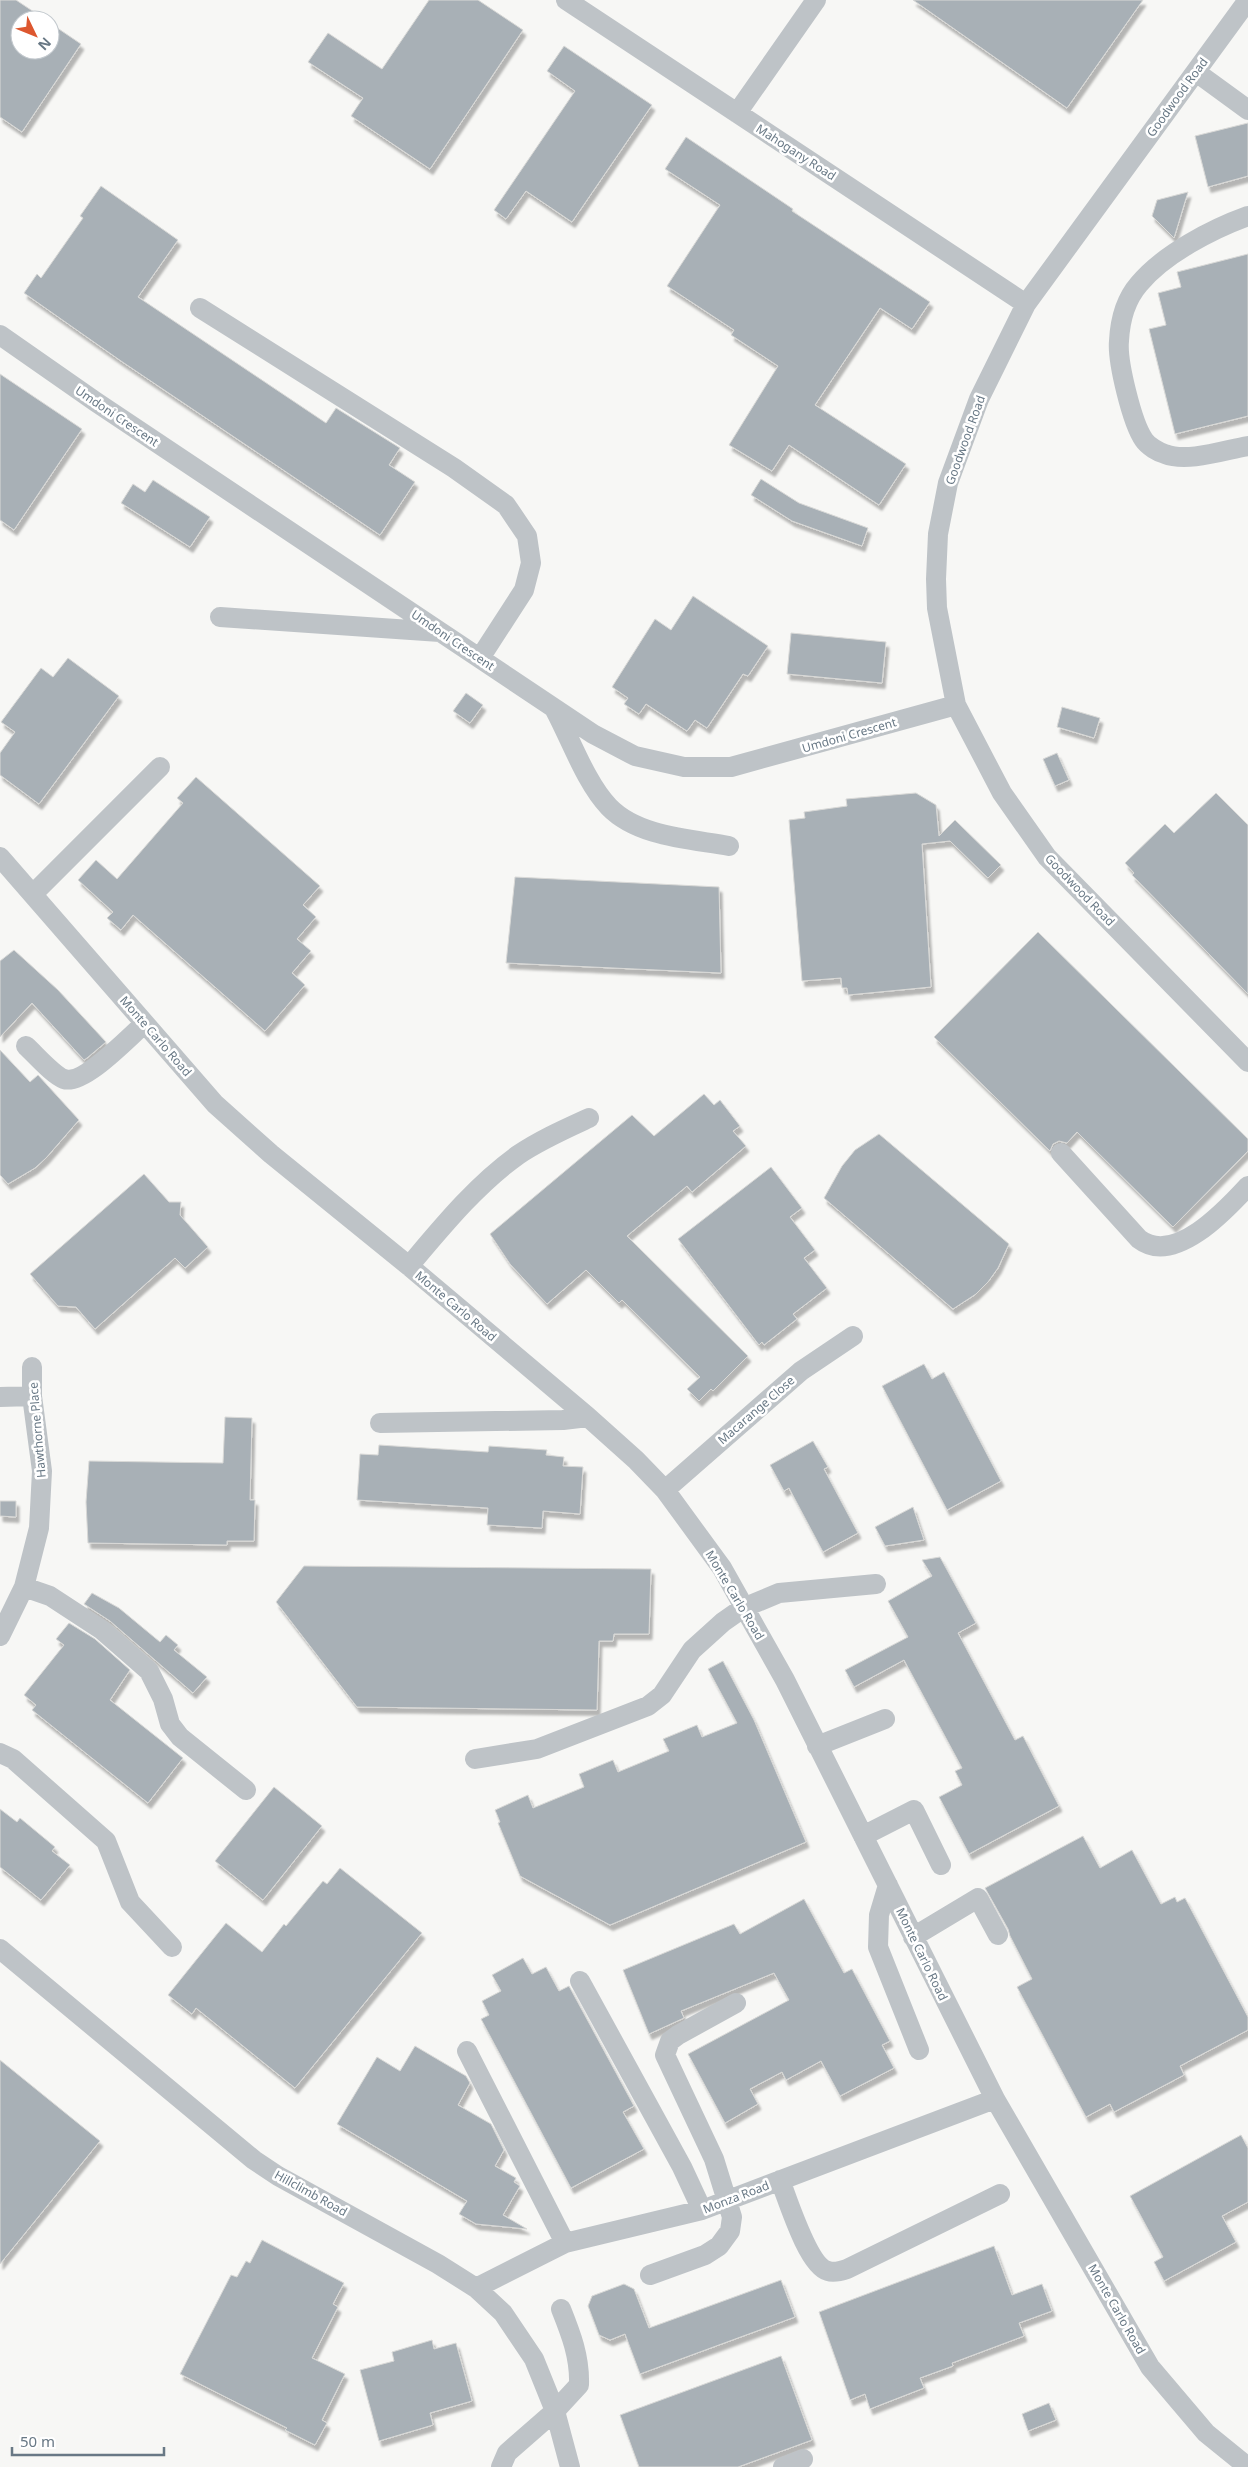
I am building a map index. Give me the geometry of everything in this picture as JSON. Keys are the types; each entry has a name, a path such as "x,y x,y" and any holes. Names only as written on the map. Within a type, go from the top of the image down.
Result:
{"street":[{"name":"Mahogany Road","path":"566,0 1026,304"},
{"path":"737,113 816,0"},
{"name":"Goodwood Road","path":"1248,0 1026,304 979,399 948,483 938,534 937,608 956,705 1002,794 1047,857 1248,1062"},
{"path":"1196,72 1248,110"},
{"path":"1248,216 1196,240 1155,268 1139,284 1129,298 1118,343 1126,393 1136,424 1144,441 1166,455 1180,458 1248,446"},
{"path":"200,308 454,468 506,505 527,536 531,563 524,590 480,658"},
{"name":"Umdoni Crescent","path":"0,335 104,407 593,734 635,756 684,767 731,767 956,705"},
{"path":"220,616 442,633"},
{"path":"554,708 596,790 610,808 623,818 663,834 729,846"},
{"path":"33,894 160,767"},
{"name":"Monte Carlo Road","path":"2,865 33,894 214,1104 270,1154 409,1266 588,1417 636,1460 665,1490 722,1568 785,1680 995,2099 1150,2367 1181,2406 1206,2433 1248,2467"},
{"path":"26,1046 62,1078 74,1080 99,1064 144,1024"},
{"path":"409,1266 469,1198 495,1173 527,1150 589,1118"},
{"path":"1062,1153 1138,1239 1145,1244 1158,1248 1185,1240 1216,1216 1248,1186"},
{"name":"Macarange Close","path":"665,1490 801,1370 853,1336"},
{"name":"Hawthorne Place","path":"0,1636 24,1587 39,1528 42,1471 32,1396 32,1367"},
{"path":"0,1397 32,1396"},
{"path":"380,1423 563,1420 588,1417"},
{"path":"475,1759 537,1749 648,1706 662,1695 692,1650 723,1622 743,1608 779,1593 876,1584"},
{"path":"24,1587 50,1596 102,1630 149,1671 163,1699 170,1724 180,1737 246,1790"},
{"path":"817,1746 885,1719"},
{"path":"0,1753 13,1759 106,1842 130,1902 172,1947"},
{"path":"863,1836 914,1810 941,1865"},
{"path":"888,1885 879,1915 878,1947 919,2050"},
{"path":"913,1937 978,1898 998,1935"},
{"name":"Hillclimb Road","path":"0,1949 254,2160 278,2176 374,2227 476,2288 503,2313 534,2359 555,2411 570,2467"},
{"path":"580,1981 682,2168 702,2210"},
{"path":"650,2275 705,2255 719,2246 730,2231 732,2217 714,2158 665,2055 668,2046 678,2035 736,2003"},
{"path":"467,2051 565,2243"},
{"name":"Monza Road","path":"476,2288 565,2243 702,2210 995,2099"},
{"path":"780,2180 810,2254 822,2268 831,2272 847,2269 1000,2194"},
{"path":"502,2467 507,2453 555,2411 578,2385 579,2372 576,2347 561,2308"},
{"path":"783,2467 804,2458"}],"building":[{"path":"0,0 16,0 31,10 10,10 10,60 60,60 60,30 81,44 22,132 0,117"},
{"path":"429,0 478,0 523,30 430,169 351,116 363,98 308,62 328,33 382,69"},
{"path":"913,0 1143,0 1067,108"},
{"path":"564,46 652,105 572,222 526,191 506,219 494,210 575,91 547,71"},
{"path":"1248,123 1248,176 1208,187 1195,136"},
{"path":"686,137 793,209 792,211 930,302 912,329 880,308 815,405 906,464 879,505 789,445 772,471 729,445 778,366 731,335 734,330 667,286 720,205 665,169"},
{"path":"101,186 178,240 138,297 326,423 336,408 400,448 389,465 415,482 380,535 121,361 24,293 37,274 41,278 83,218 80,216"},
{"path":"1188,192 1174,238 1152,216 1157,200"},
{"path":"1248,254 1248,416 1175,434 1149,329 1166,325 1158,293 1181,287 1177,272"},
{"path":"0,374 82,429 14,530 0,520"},
{"path":"761,479 799,503 868,528 862,546 792,521 751,495"},
{"path":"153,480 210,517 190,547 121,503 133,484 145,492"},
{"path":"693,596 768,646 748,676 743,674 707,728 695,720 687,731 646,704 639,714 624,704 628,698 612,687 655,619 671,630"},
{"path":"791,633 886,642 882,683 787,674"},
{"path":"68,658 119,696 39,804 0,775 0,753 15,732 1,722 41,668 53,677"},
{"path":"466,693 483,705 470,723 453,711"},
{"path":"1062,707 1100,718 1094,738 1057,727"},
{"path":"1057,753 1069,780 1055,786 1043,759"},
{"path":"196,777 320,886 303,905 316,917 297,939 311,951 292,973 305,985 265,1031 133,915 121,930 107,918 113,912 78,880 96,860 117,879 183,803 177,798"},
{"path":"916,793 936,805 939,836 955,820 1001,865 988,878 950,841 922,844 931,987 848,995 847,988 842,988 841,978 802,981 789,820 805,818 804,812 847,806 846,799"},
{"path":"1216,793 1248,825 1248,994 1132,875 1134,873 1125,863 1165,824 1174,833"},
{"path":"515,877 719,887 721,973 506,963"},
{"path":"1038,932 1248,1139 1248,1151 1173,1227 1077,1132 1067,1143 1059,1141 1053,1144 1050,1151 934,1037"},
{"path":"14,950 58,990 106,1042 84,1060 32,1003 0,1037 0,961"},
{"path":"0,1050 30,1082 38,1075 79,1120 35,1168 8,1184 0,1175"},
{"path":"704,1094 714,1105 720,1100 740,1126 733,1131 746,1146 692,1192 687,1186 627,1236 748,1356 713,1391 711,1389 699,1401 687,1389 700,1377 622,1300 619,1303 586,1270 547,1304 510,1264 490,1234 632,1115 654,1136"},
{"path":"879,1134 1009,1244 998,1268 988,1282 976,1294 953,1309 824,1198 842,1166 855,1150"},
{"path":"771,1167 802,1208 790,1217 815,1250 804,1258 827,1288 793,1314 797,1319 764,1345 762,1342 759,1345 678,1239"},
{"path":"144,1174 169,1202 181,1202 180,1215 208,1247 185,1268 175,1258 95,1329 76,1307 58,1306 30,1274"},
{"path":"924,1364 932,1379 944,1372 1001,1481 947,1510 882,1386"},
{"path":"225,1417 252,1418 250,1500 255,1500 254,1541 227,1541 227,1545 88,1543 86,1502 89,1461 223,1463"},
{"path":"813,1441 828,1467 824,1469 858,1533 823,1552 789,1488 784,1491 770,1465"},
{"path":"379,1445 488,1452 489,1446 547,1450 546,1455 564,1457 563,1466 583,1467 580,1514 543,1511 542,1528 487,1525 488,1508 357,1500 360,1454 378,1455"},
{"path":"0,1501 16,1501 16,1517 0,1516"},
{"path":"913,1507 924,1540 885,1546 875,1527"},
{"path":"940,1557 976,1623 958,1633 1015,1740 1023,1736 1059,1806 969,1854 939,1797 962,1785 955,1771 962,1768 904,1660 854,1687 845,1670 908,1637 888,1601 932,1576 922,1560"},
{"path":"304,1566 651,1569 649,1634 614,1634 613,1641 599,1641 597,1710 357,1707 276,1602"},
{"path":"92,1593 119,1608 160,1642 166,1635 178,1645 174,1650 207,1677 193,1693 110,1621 84,1604"},
{"path":"69,1623 95,1639 130,1670 110,1700 183,1758 148,1803 32,1710 36,1705 24,1695 64,1645 56,1639"},
{"path":"723,1661 754,1720 806,1842 610,1925 520,1876 498,1823 500,1822 495,1810 528,1795 533,1808 584,1787 579,1774 613,1760 618,1772 669,1751 663,1739 697,1725 702,1737 737,1723 708,1669"},
{"path":"274,1787 322,1826 263,1900 215,1861"},
{"path":"0,1809 17,1822 20,1818 55,1847 52,1851 70,1865 41,1900 0,1867"},
{"path":"1083,1836 1100,1868 1132,1850 1161,1904 1175,1897 1177,1902 1185,1898 1248,2017 1248,2030 1180,2066 1184,2075 1114,2112 1110,2104 1086,2117 1017,1987 1032,1979 1008,1929 985,1888"},
{"path":"340,1868 422,1933 295,2088 196,2008 192,2014 168,1995 226,1923 262,1952 284,1924 286,1926 323,1881 327,1884"},
{"path":"804,1899 844,1973 852,1969 890,2041 882,2045 894,2068 840,2096 821,2061 786,2080 782,2072 750,2089 758,2104 725,2123 688,2054 789,2000 774,1973 681,2011 684,2018 649,2034 623,1970 734,1924 740,1934"},
{"path":"523,1958 532,1974 546,1967 559,1991 569,1986 634,2106 623,2112 644,2149 571,2188 481,2019 489,2015 482,2001 501,1991 492,1975"},
{"path":"415,2046 466,2076 470,2083 458,2105 491,2124 504,2150 495,2166 516,2178 514,2182 520,2186 503,2215 527,2229 476,2224 459,2214 467,2201 337,2124 377,2057 400,2071"},
{"path":"0,2060 100,2141 0,2264"},
{"path":"1241,2135 1248,2148 1248,2202 1222,2216 1236,2242 1164,2281 1154,2262 1163,2257 1130,2196"},
{"path":"262,2240 344,2283 333,2304 338,2307 312,2358 345,2374 322,2420 327,2423 315,2445 285,2430 287,2428 180,2374 231,2275 237,2277 246,2261 250,2263"},
{"path":"994,2246 1012,2295 1042,2284 1052,2311 1019,2323 1024,2336 952,2363 953,2366 920,2378 924,2388 870,2409 865,2394 850,2400 819,2312"},
{"path":"781,2280 795,2317 640,2374 625,2334 610,2340 599,2335 588,2306 592,2296 624,2284 634,2289 649,2328"},
{"path":"432,2340 434,2349 456,2343 472,2401 430,2413 433,2425 379,2441 360,2370 394,2361 392,2352"},
{"path":"781,2356 812,2440 738,2467 639,2467 620,2415"},
{"path":"1049,2403 1056,2420 1028,2431 1022,2414"}]}
